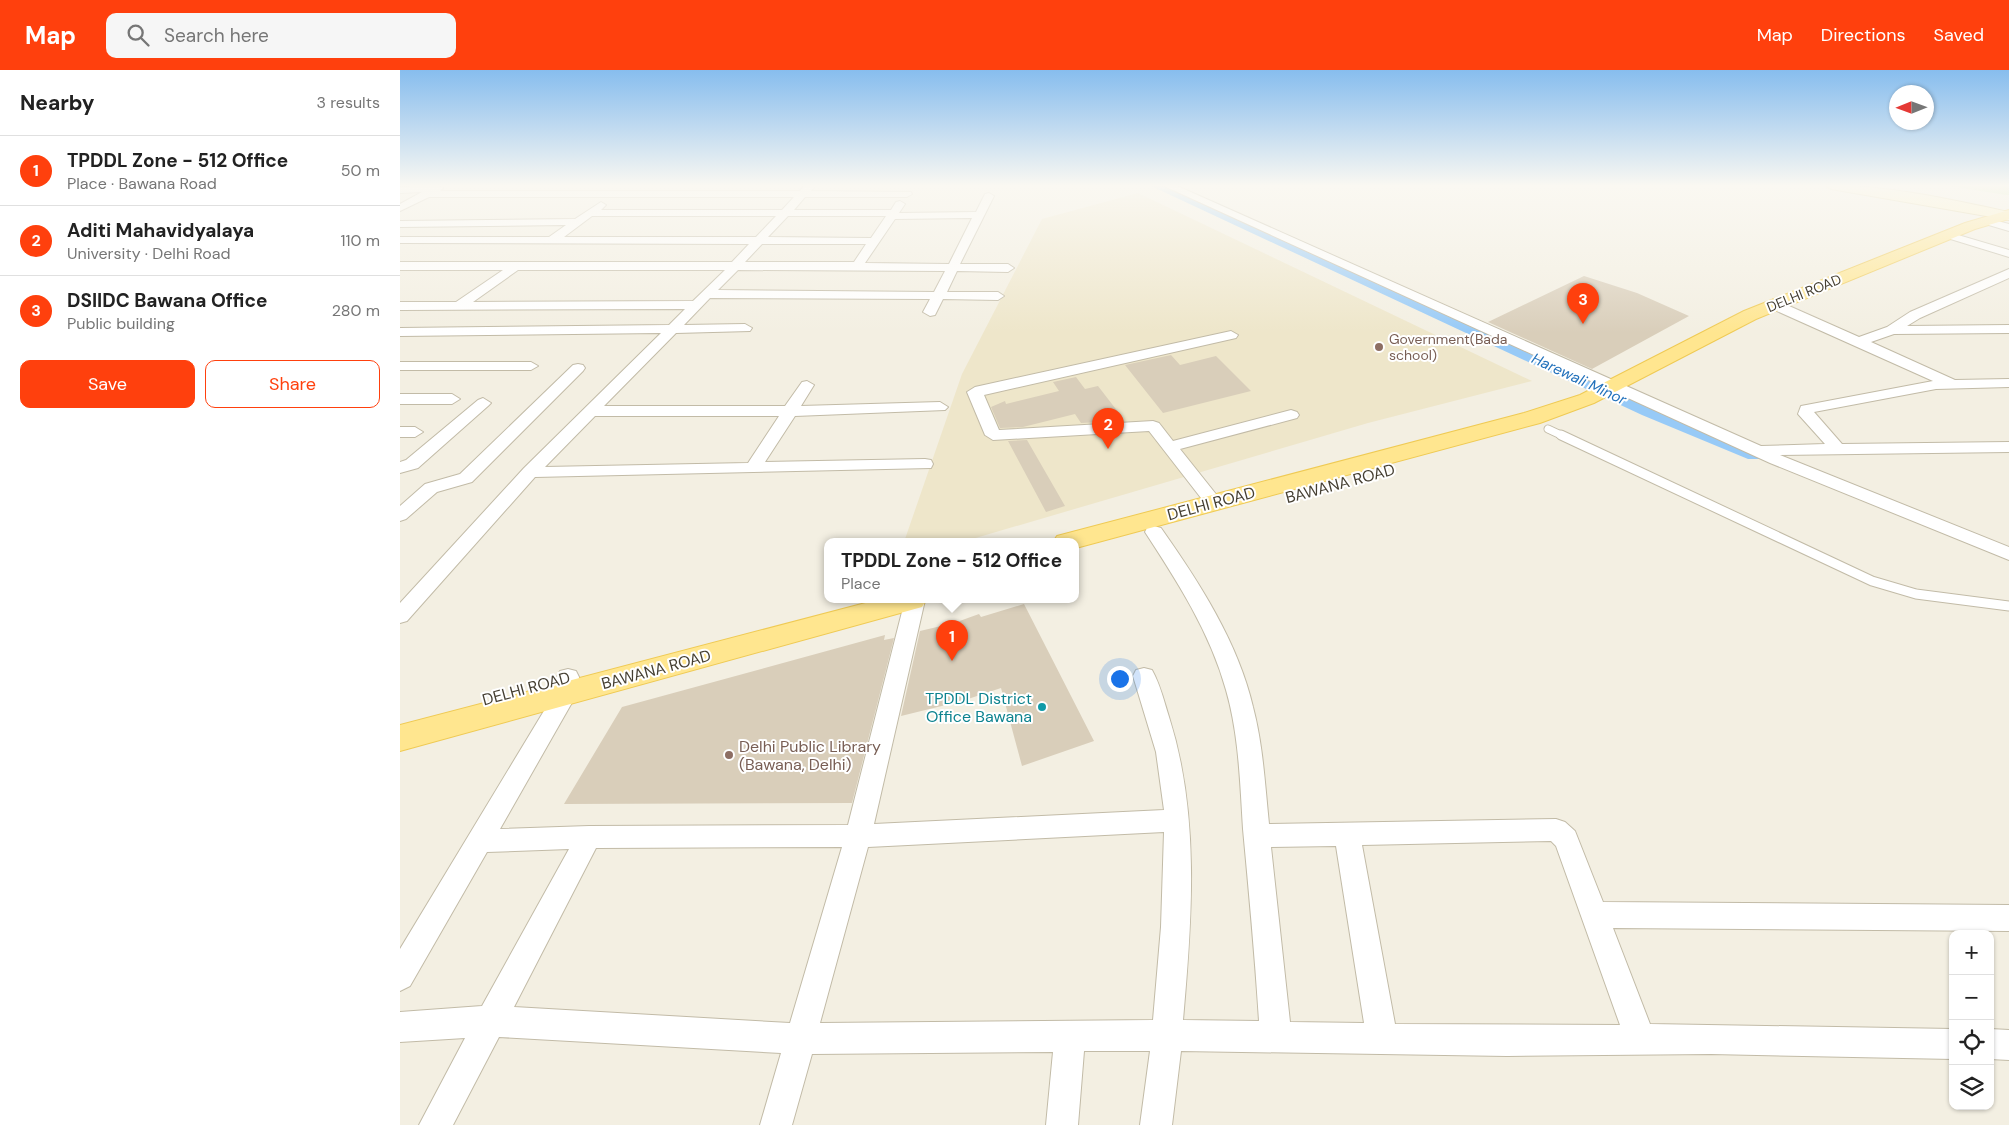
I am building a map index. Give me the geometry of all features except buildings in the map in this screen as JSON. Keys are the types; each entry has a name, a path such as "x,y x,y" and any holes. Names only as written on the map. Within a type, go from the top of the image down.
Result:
{"main road":[{"name":"BAWANA ROAD","path":"1079,553 1555,420 1610,395 1734,329 1962,234"},
{"name":"DELHI ROAD","path":"1079,539 1514,424 1555,420"},
{"name":"DELHI ROAD","path":"400,723 568,684 845,603"},
{"name":"BAWANA ROAD","path":"400,738 568,684 901,603"}],"street":[{"path":"400,348 560,234"},
{"path":"572,265 611,234"},
{"path":"400,616 530,472 708,294 765,234"},
{"path":"806,241 812,234"},
{"path":"857,266 880,234"},
{"path":"930,312 969,234"},
{"path":"1271,234 1610,395 1758,450 2009,554"},
{"path":"1955,237 2009,254"},
{"path":"400,240 875,241"},
{"path":"400,266 736,265 1008,268"},
{"path":"1859,342 1892,330 1915,315 2009,273"},
{"path":"708,294 998,296"},
{"path":"400,306 696,305"},
{"path":"1781,308 1952,384"},
{"path":"400,332 745,328"},
{"path":"1892,330 2009,329"},
{"path":"1214,503 1153,426 993,436 975,392 1232,335"},
{"path":"400,366 531,366"},
{"path":"400,515 431,488 466,478 578,368"},
{"path":"1837,448 1806,414 1806,409 1952,384 2009,383"},
{"path":"753,467 807,385"},
{"path":"400,399 452,399"},
{"path":"400,468 412,464 483,403"},
{"path":"590,411 790,411 940,407"},
{"path":"1170,447 1291,415"},
{"path":"1758,450 2009,447"},
{"path":"530,472 926,464"},
{"path":"1154,532 1178,565 1195,596 1237,689 1248,743 1276,1037"},
{"path":"776,1125 858,836 912,603"},
{"path":"1144,676 1165,741 1173,777 1178,820 1176,920 1168,1035 1156,1125"},
{"path":"400,976 480,841 568,684"},
{"path":"480,841 589,837 858,836 1178,820"},
{"path":"1257,836 1556,830 1566,839 1596,915 1641,1041"},
{"path":"1347,833 1382,1039"},
{"path":"435,1125 589,837"},
{"path":"1596,915 2009,918"},
{"path":"400,1027 490,1021 801,1039 1168,1035 1641,1041 1711,1039 1949,1044"},
{"path":"1062,1125 1070,1036"},
{"path":"1994,1044 2009,1045"}],"lane":[{"path":"1555,420 1872,582 1916,594 2009,606"}],"shaded area":[{"path":"1034,234 1224,234 1532,381 1368,423 976,538 905,538 962,374"}],"waterway":[{"name":"Harewali Minor","path":"1262,234 1648,411 1755,455"}],"place":[{"name":"DSIIDC Bawana Office","path":"1583,324"},
{"name":"Government(Bada school)","path":"1379,347"},
{"name":"Aditi Mahavidyalaya","path":"1108,449"},
{"name":"TPDDL Zone - 512 Office","path":"952,661"},
{"name":"TPDDL District Office Bawana","path":"1042,707"},
{"name":"Delhi Public Library (Bawana, Delhi)","path":"729,755"}]}
